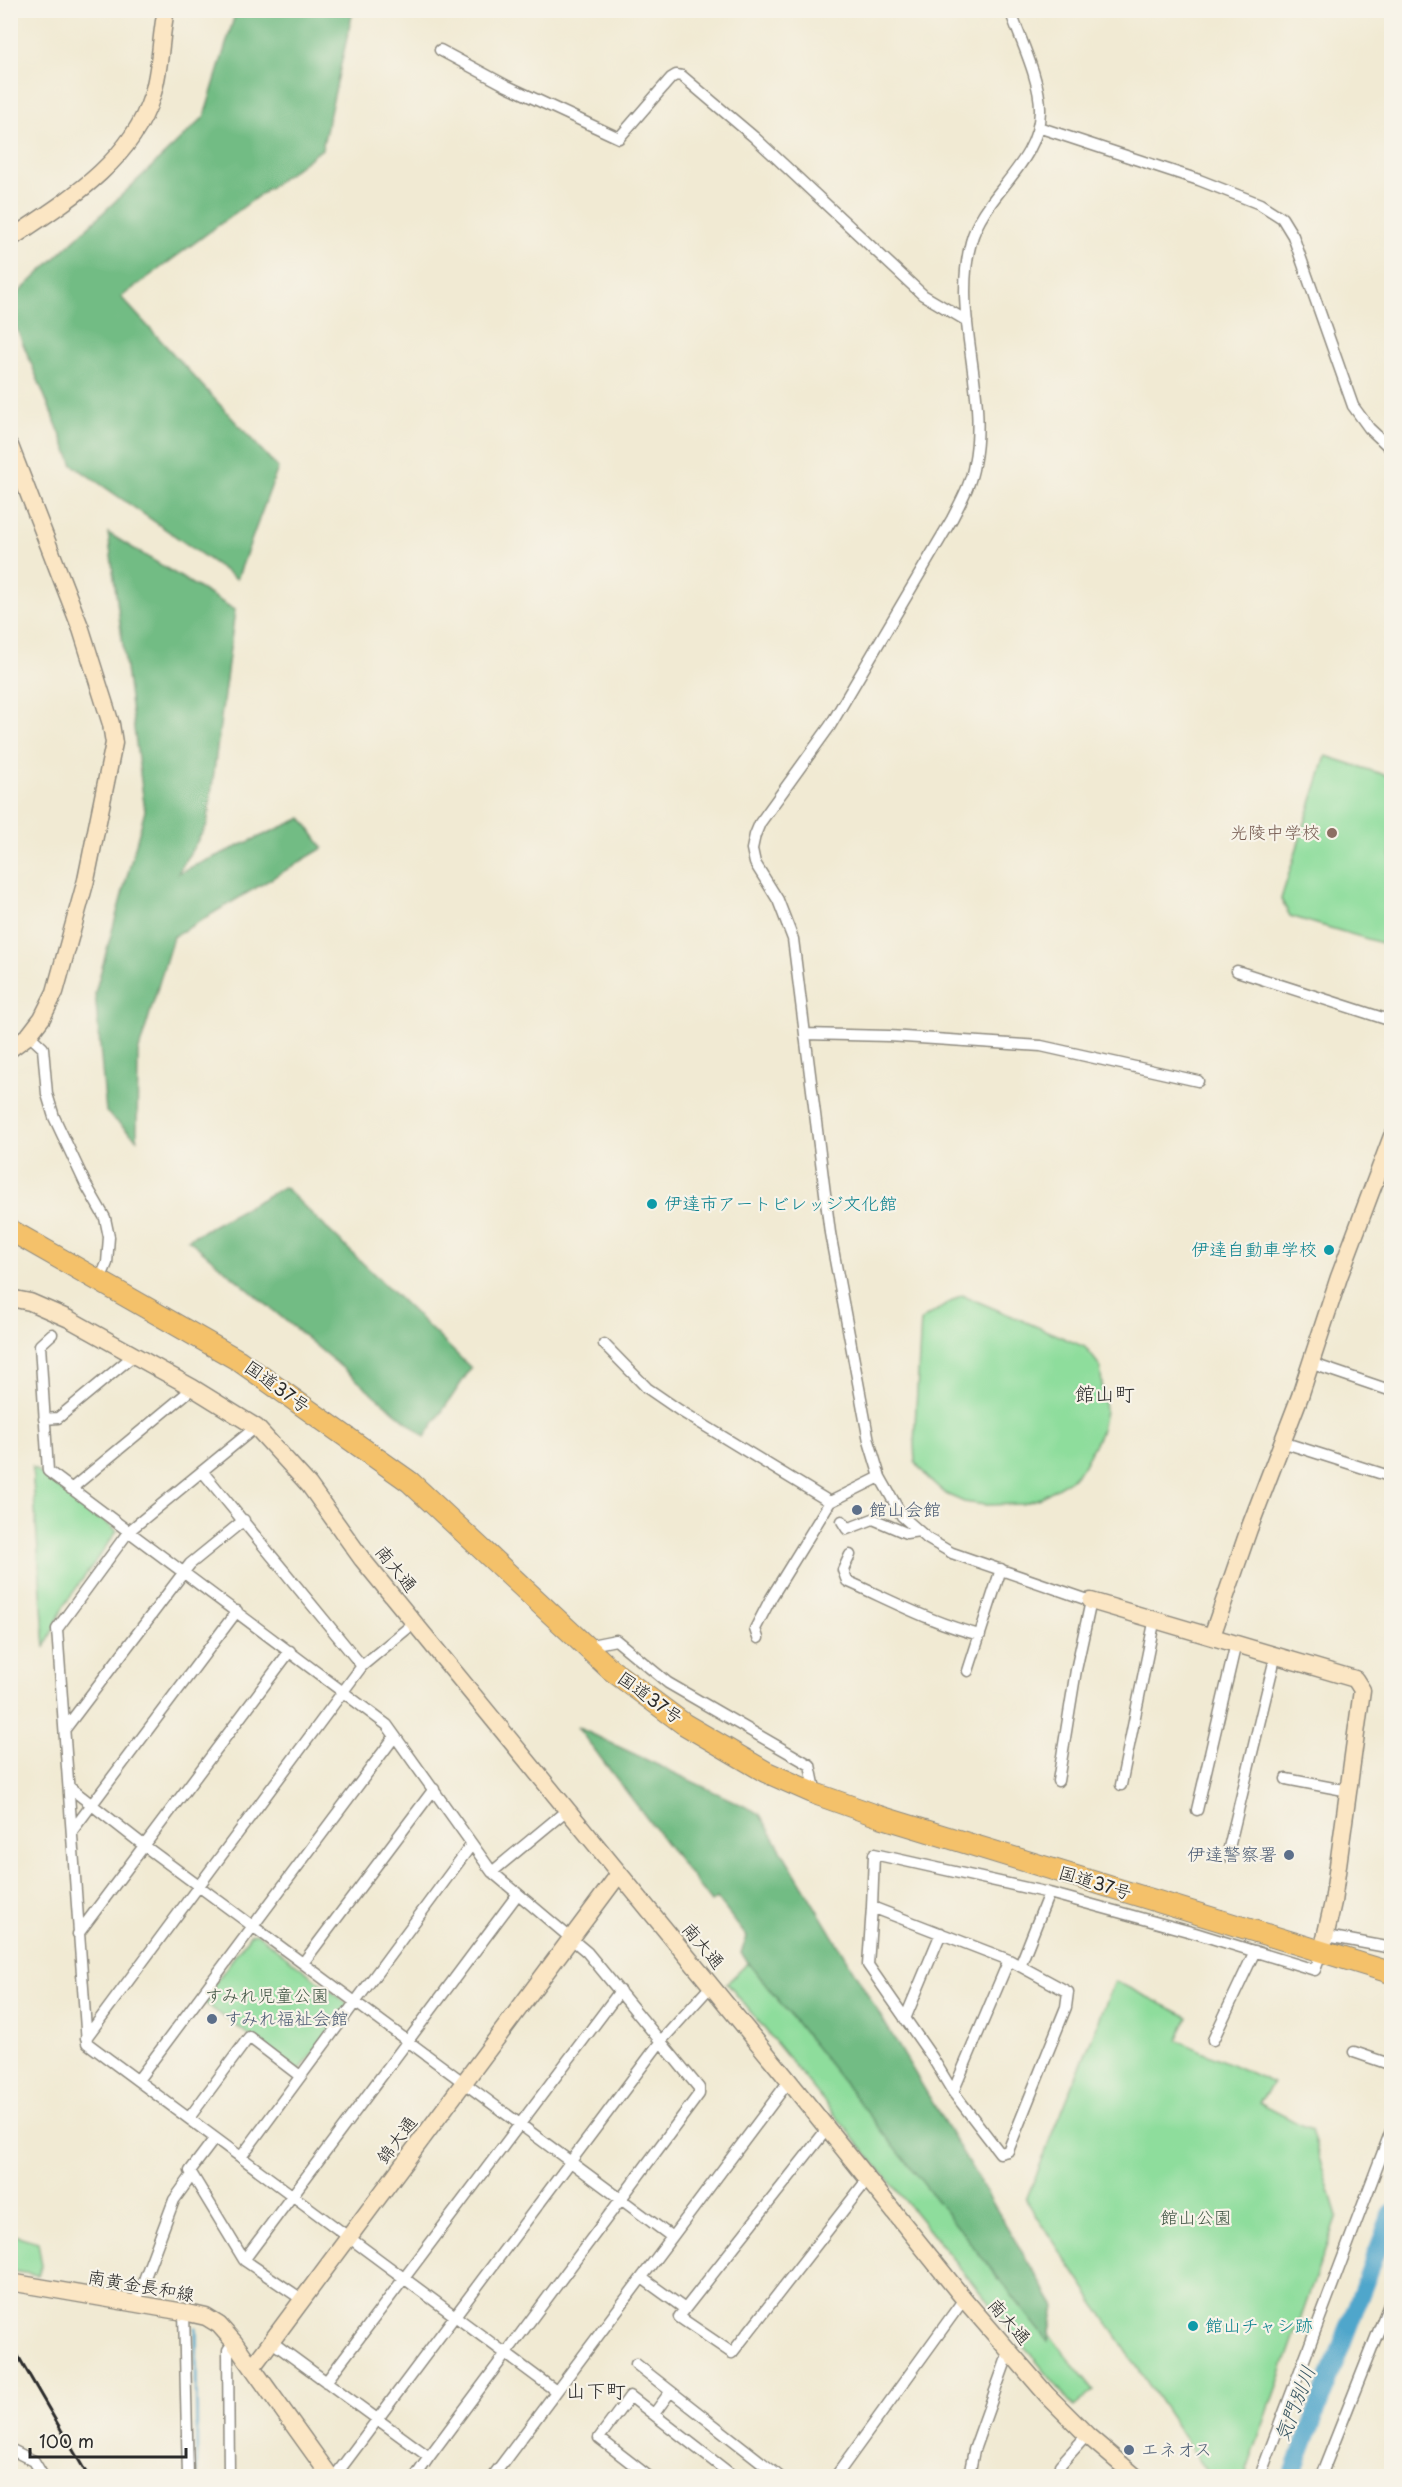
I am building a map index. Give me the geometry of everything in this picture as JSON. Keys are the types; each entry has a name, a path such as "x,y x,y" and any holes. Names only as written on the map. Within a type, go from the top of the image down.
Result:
{"highway":[{"name":"国道37号","path":"10,1230 238,1360 410,1482 610,1669 684,1724 766,1772 816,1794 878,1816 1325,1944 1392,1973"}],"street":[{"path":"10,239 93,180 144,120 153,93 166,10"},
{"path":"872,1906 1009,1960 1068,1992 1066,2007 1008,2151 1000,2153 953,2092 868,1965 874,1854 1049,1893 1315,1970 1325,1944 1362,1690 1355,1679 1155,1618 1091,1601 952,1553 928,1539 902,1516 880,1477 869,1441 830,1233 792,939 778,900 754,863 753,849 760,823 831,726 946,529 968,487 974,464 978,431 967,321 966,269 971,241 979,220 1028,154 1038,127 1040,109 1037,89 1010,10"},
{"path":"440,50 507,86 618,138 671,78 676,75 682,76 754,137 923,295 967,321"},
{"path":"1038,127 1199,180 1260,204 1281,218 1293,236 1353,406 1369,428 1392,450"},
{"path":"10,446 81,629 111,723 114,743 86,880 55,992 42,1018 29,1035 10,1049"},
{"path":"1238,971 1392,1021"},
{"path":"806,1034 889,1036 1041,1046 1198,1081"},
{"path":"29,1035 43,1048 47,1094 54,1117 85,1183 105,1218 109,1237 107,1263 100,1280"},
{"path":"1212,1636 1339,1277 1392,1136"},
{"name":"南大通","path":"10,1298 30,1302 69,1319 193,1388 255,1427 309,1485 362,1559 789,2081 964,2299 1047,2395 1087,2435 1135,2476"},
{"path":"52,1334 40,1345 48,1471 387,1725 492,1872 587,1952 699,2088 699,2094 416,2476"},
{"path":"604,1344 647,1388 830,1502"},
{"path":"44,1419 58,1418 133,1356"},
{"path":"1310,1363 1392,1391"},
{"path":"71,1489 193,1388"},
{"path":"255,1427 129,1531 57,1629 87,2043 405,2279 454,2318 556,2391"},
{"path":"1282,1442 1392,1477"},
{"path":"202,1471 362,1666"},
{"path":"758,1638 755,1629 771,1598 830,1502 880,1477"},
{"path":"842,1521 847,1529 873,1519 906,1533 919,1531"},
{"path":"65,1729 190,1564 244,1520"},
{"path":"850,1555 843,1570 847,1581 906,1608 980,1635"},
{"path":"968,1671 1001,1569"},
{"path":"1058,1781 1076,1670 1091,1601"},
{"path":"72,1832 237,1611"},
{"path":"1121,1785 1155,1618"},
{"path":"86,2038 362,1666 414,1623"},
{"path":"1197,1810 1236,1643"},
{"path":"78,1934 146,1847 290,1651"},
{"path":"1227,1856 1276,1654"},
{"path":"138,2080 395,1736"},
{"path":"1286,1779 1349,1791"},
{"path":"69,1786 146,1847 672,2237"},
{"path":"303,1964 434,1789"},
{"path":"492,1872 567,1810"},
{"path":"240,2157 472,1844"},
{"name":"錦大通","path":"253,2366 620,1874"},
{"path":"1020,1966 1049,1893"},
{"path":"244,2260 517,1895"},
{"path":"906,2019 940,1933"},
{"path":"1325,1944 1392,1948"},
{"path":"1214,2040 1255,1952"},
{"path":"953,2092 1009,1960"},
{"path":"333,2476 380,2419 661,2041 711,1986"},
{"path":"326,2382 620,1991"},
{"path":"189,2118 249,2037 300,2076"},
{"path":"1354,2052 1392,2065"},
{"path":"493,2476 789,2081"},
{"path":"1260,2476 1392,2128"},
{"path":"827,2129 679,2317 732,2353 867,2180"},
{"path":"215,2138 190,2171 192,2175 244,2260 303,2300"},
{"path":"135,2304 174,2200 192,2175"},
{"path":"642,2278 685,2309"},
{"name":"南黄金長和線","path":"10,2282 206,2317 219,2325 234,2342 333,2476"},
{"path":"1321,2476 1392,2297"},
{"path":"836,2476 964,2299"},
{"path":"184,2312 188,2476"},
{"path":"229,2476 228,2350 234,2342"},
{"path":"272,2342 429,2457"},
{"path":"969,2476 974,2450 1009,2352"},
{"path":"636,2364 779,2476"},
{"path":"654,2414 670,2392"},
{"path":"648,2476 599,2438 630,2396 733,2476"},
{"path":"1060,2476 1060,2465 1087,2435"},
{"path":"10,2449 34,2461 43,2476"}],"green space":[{"path":"236,11 353,11 322,149 121,297 278,468 237,579 73,465 10,312 11,300 204,117"},
{"path":"108,533 235,610 207,825 178,873 302,818 323,848 173,937 138,1053 137,1139 106,1112 95,993 145,811"},
{"name":"光陵中学校","path":"1326,756 1391,777 1391,946 1290,916 1281,899"},
{"path":"284,1187 471,1368 425,1437 188,1239"},
{"path":"962,1295 1085,1347 1100,1366 1105,1411 1101,1431 1084,1465 1072,1479 1040,1498 1023,1504 985,1505 964,1502 946,1494 927,1477 915,1462 921,1320"},
{"path":"32,1467 117,1531 64,1605 45,1648"},
{"path":"577,1727 759,1813 1055,2307 1048,2341 741,1953 747,1937 717,1898 711,1902"},
{"name":"すみれ児童公園","path":"256,1933 350,2006 299,2071 202,2001 250,1935"},
{"path":"748,1963 1094,2390 1074,2407 727,1983"},
{"name":"館山公園","path":"1115,1981 1188,2017 1177,2040 1273,2083 1259,2103 1311,2130 1337,2216 1245,2476 1209,2475 1026,2200"},
{"path":"11,2234 38,2242 42,2266 38,2275 11,2271"}],"waterway":[{"name":"気門別川","path":"1292,2476 1392,2212"},
{"path":"196,2328 197,2476"}],"railway":[{"path":"10,2342 88,2476"}],"place":[{"name":"光陵中学校","path":"1332,833"},
{"name":"伊達市アートビレッジ文化館","path":"652,1204"},
{"name":"伊達自動車学校","path":"1329,1250"},
{"name":"館山会館","path":"857,1510"},
{"name":"伊達警察署","path":"1289,1855"},
{"name":"すみれ福祉会館","path":"212,2019"},
{"name":"館山チャシ跡","path":"1193,2326"},
{"name":"エネオス","path":"1129,2450"}],"district":[{"name":"館山町","path":"1105,1394"},
{"name":"山下町","path":"596,2391"}]}
